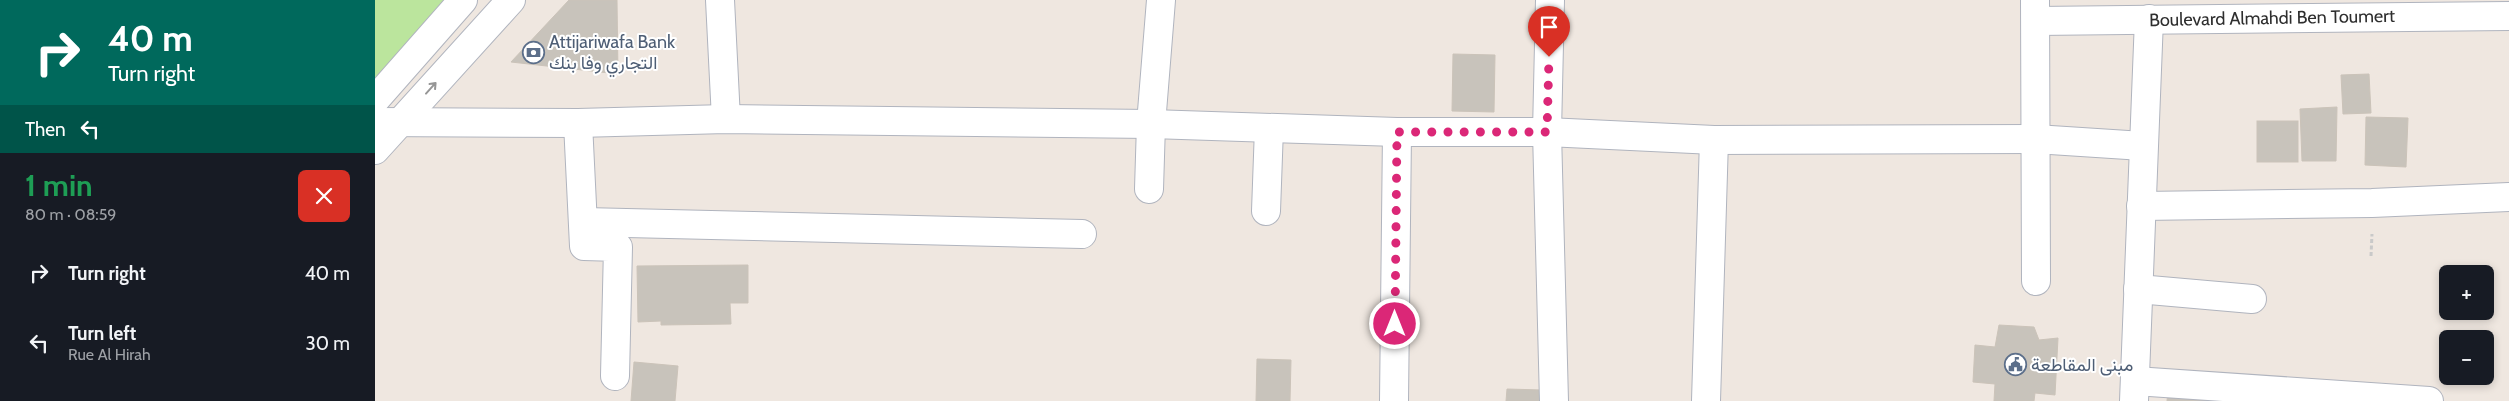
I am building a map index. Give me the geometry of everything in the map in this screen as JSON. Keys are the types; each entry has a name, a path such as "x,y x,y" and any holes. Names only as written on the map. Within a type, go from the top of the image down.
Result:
{"street":[{"path":"375,100 463,0"},
{"path":"375,150 387,123 511,0"},
{"path":"720,0 726,119"},
{"path":"1149,189 1151,124 1161,0"},
{"path":"1550,0 1547,132 1554,401"},
{"name":"Boulevard Almahdi Ben Toumert","path":"2036,10 2149,19 2268,9 2509,16"},
{"path":"2036,10 2036,281"},
{"path":"2149,19 2134,391 2429,401"},
{"path":"387,123 578,123 726,119 1151,124 1397,132 1547,132 1714,140 2035,140 2143,146"},
{"path":"578,123 584,246 618,247 615,376"},
{"path":"1266,211 1269,128"},
{"path":"1395,401 1397,132"},
{"path":"1706,401 1714,140"},
{"path":"2141,206 2372,203 2509,197"},
{"path":"584,222 1082,234"},
{"path":"2138,288 2252,299"}],"green space":[{"path":"375,0 452,0 375,88"}],"building":[{"path":"569,0 617,0 618,74 511,62"},
{"path":"1453,54 1495,55 1494,112 1452,111"},
{"path":"2369,74 2371,113 2343,114 2341,75"},
{"path":"2337,107 2336,161 2302,161 2300,109"},
{"path":"2366,117 2408,118 2406,167 2365,165"},
{"path":"2257,121 2298,121 2298,162 2257,162"},
{"path":"748,265 748,303 730,303 731,324 661,325 661,321 638,322 637,266"},
{"name":"مبنى المقاطعة","path":"1999,325 2034,327 2039,340 2058,338 2055,395 2035,393 2034,401 1994,401 1995,384 1973,382 1975,345 1995,347"},
{"path":"1257,359 1291,360 1290,401 1256,401"},
{"path":"634,362 678,366 675,401 631,401"},
{"path":"1507,389 1542,390 1542,401 1506,401"},
{"path":"2168,390 2223,393 2222,401 2167,401"}],"place":[{"name":"Attijariwafa Bank التجاري وفا بنك","path":"533,52"},
{"name":"مبنى المقاطعة","path":"2015,365"}],"route":[{"path":"1395,324 1397,132 1547,132 1549,57"}]}
